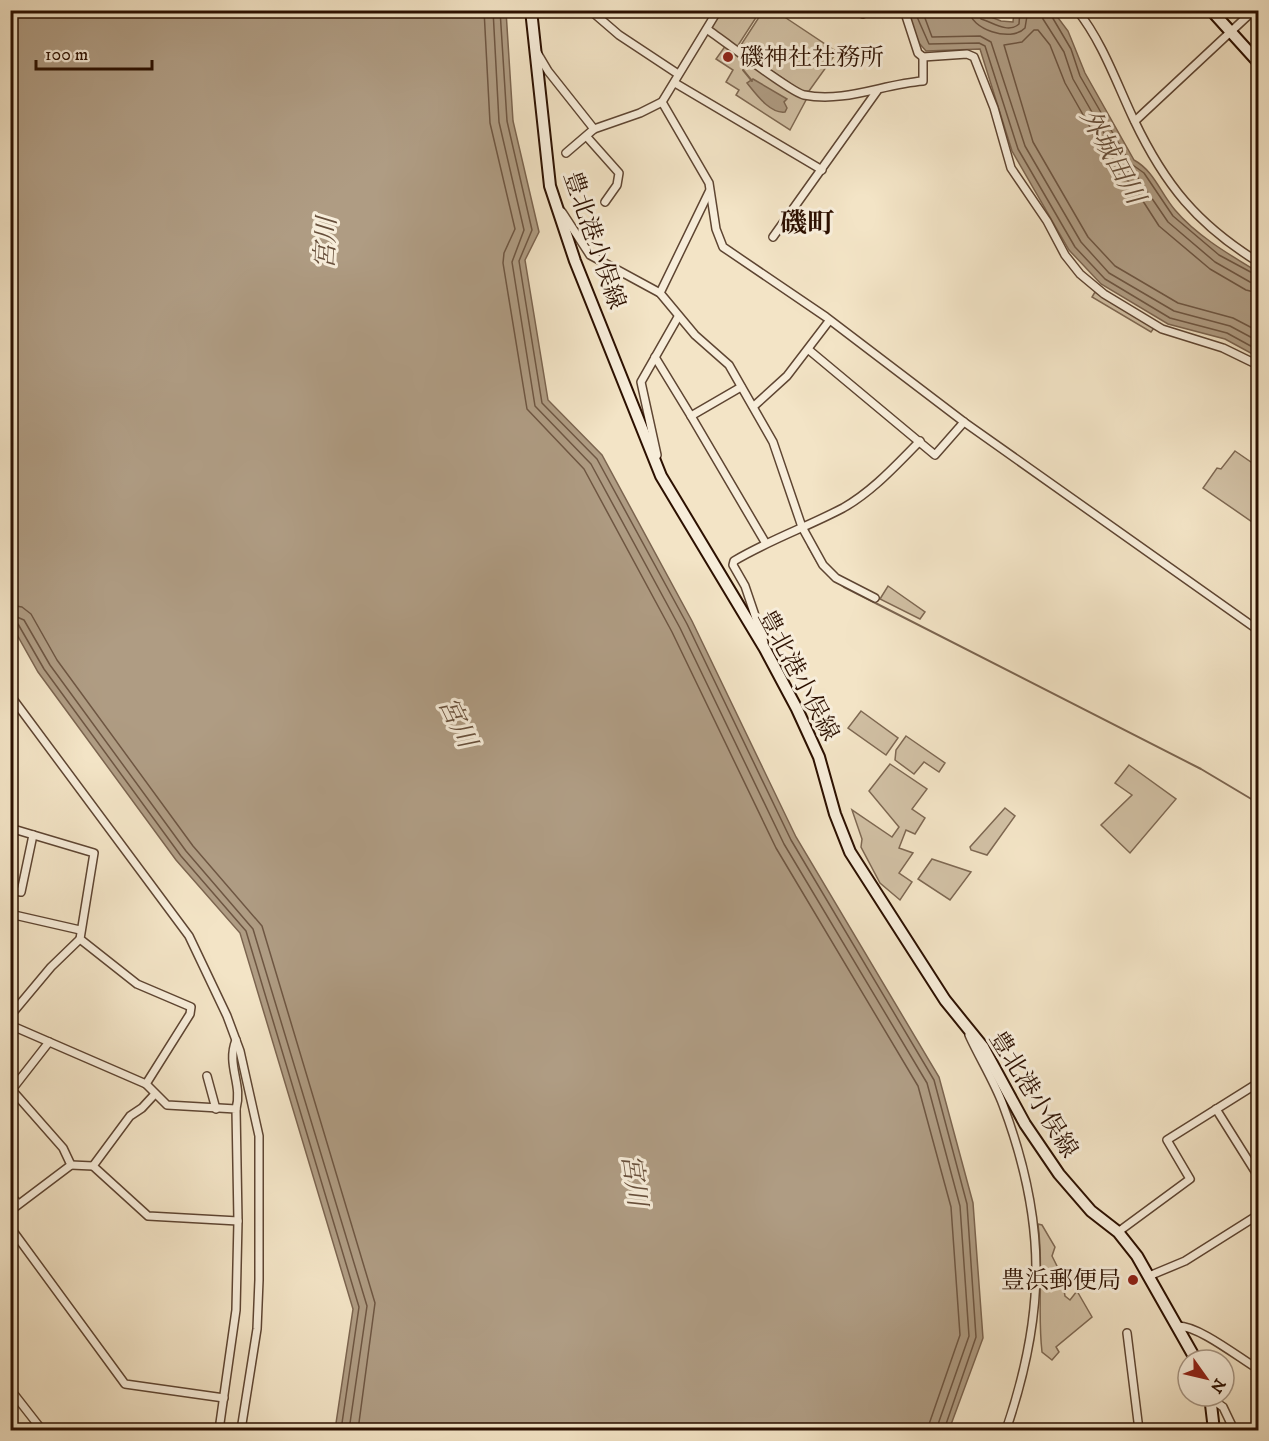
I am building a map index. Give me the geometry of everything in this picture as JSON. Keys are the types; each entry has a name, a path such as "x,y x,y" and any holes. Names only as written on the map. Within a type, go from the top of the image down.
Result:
{"main road":[{"name":"豊北港小俣線","path":"531,10 550,186 584,285 661,476 765,649 797,709 819,757 835,814 850,852 945,1000 983,1047 1025,1124 1059,1174 1091,1211 1118,1232 1149,1276 1190,1348"},
{"path":"1211,10 1258,62"},
{"path":"1211,1408 1214,1431"}],"street":[{"path":"590,10 620,35 678,74"},
{"path":"566,153 594,129 640,113 662,102 708,30 718,10"},
{"path":"904,10 918,53 923,57 967,54 974,57 994,108 1011,168 1047,221 1065,255 1080,274 1104,294 1162,329 1223,348 1258,364"},
{"path":"1077,10 1105,54 1135,121 1185,204 1208,228 1258,262"},
{"path":"1135,121 1254,10"},
{"path":"708,30 802,95 836,97 923,81 923,57"},
{"path":"534,48 540,54 548,72 594,129"},
{"path":"675,83 822,170"},
{"path":"773,237 877,91"},
{"path":"660,293 708,192 709,183 701,165 662,102"},
{"path":"587,136 619,173 617,185 605,202"},
{"path":"708,192 719,240 723,247 829,321 964,422 1258,630"},
{"path":"555,202 590,255 660,293 678,317 729,365 754,406 781,460 802,527 826,570 836,578 875,598"},
{"path":"661,476 640,382 678,317"},
{"path":"754,406 787,376 829,321"},
{"path":"809,350 935,455 964,422"},
{"path":"655,357 765,542"},
{"path":"691,416 741,387"},
{"path":"765,649 762,632 744,591 745,586 733,565 734,561 765,542 843,507 881,480 920,441"},
{"path":"10,694 189,936 236,1040 256,1113 259,1136 257,1329 241,1431"},
{"path":"10,828 94,853 80,934 10,1016"},
{"path":"10,890 25,893 33,835"},
{"path":"10,914 80,934 137,984 191,1007 146,1084"},
{"path":"10,1025 146,1084 154,1095 167,1105 236,1109"},
{"path":"966,1028 1002,1103 1018,1147 1028,1184 1035,1237 1037,1287 1034,1326 1025,1371 1006,1431"},
{"path":"219,1431 236,1310 238,1221 236,1109 240,1095 231,1052 236,1040"},
{"path":"49,1042 11,1091 63,1148 71,1165"},
{"path":"207,1076 216,1109"},
{"path":"1118,1232 1190,1179 1167,1140 1258,1083"},
{"path":"93,1166 130,1116 142,1108 154,1095"},
{"path":"1216,1109 1258,1176"},
{"path":"10,1210 71,1165 93,1166 148,1216 238,1221"},
{"path":"10,1194 18,1204"},
{"path":"1149,1276 1185,1261 1258,1215"},
{"path":"10,1227 125,1384 224,1398"},
{"path":"1178,1326 1185,1326 1258,1369"},
{"path":"1127,1333 1139,1431"},
{"path":"10,1389 42,1431"},
{"path":"1223,1408 1234,1431"}],"shaded area":[{"path":"774,10 837,52 809,91 803,92 739,48 763,11"},
{"path":"721,11 748,11 757,16 737,47 713,30 712,27"},
{"path":"726,45 806,100 790,130 736,95 739,90 726,82 733,70 716,59"},
{"path":"1095,292 1154,328 1151,332 1092,297"},
{"path":"1235,451 1258,467 1258,526 1203,488 1217,468 1221,469"},
{"path":"888,586 925,612 920,619 880,599"},
{"path":"861,711 898,738 886,755 848,728"},
{"path":"906,736 945,763 939,772 924,762 914,774 895,760 896,750"},
{"path":"890,764 927,789 912,809 925,818 915,834 906,830 899,848 913,853 899,873 912,882 900,900 880,883 861,847 862,839 852,810 892,837 899,827 869,791"},
{"path":"1129,765 1176,799 1130,853 1101,825 1132,795 1115,783"},
{"path":"1005,808 1015,816 987,855 971,850 970,847"},
{"path":"932,859 971,872 950,900 918,879"},
{"path":"1038,1224 1042,1225 1055,1247 1052,1256 1061,1274 1065,1296 1070,1300 1077,1291 1092,1317 1056,1347 1059,1352 1052,1360 1042,1352"}],"water":[{"name":"宮川","path":"10,11 506,11 513,121 539,232 525,260 548,400 602,455 692,621 796,837 939,1077 973,1203 983,1338 949,1430 335,1430 353,1309 240,933 176,860 38,672 11,624"},
{"name":"外城田川","path":"907,11 976,11 1001,21 1013,22 1014,11 1053,11 1068,31 1085,73 1134,160 1147,170 1175,210 1193,228 1258,272 1258,357 1225,339 1168,324 1101,284 1069,250 1012,151 980,49 926,51 919,43"},
{"path":"753,79 787,99 784,102 787,108 785,112 774,110 759,98 747,83"}],"waterway":[{"path":"743,70 752,81"},
{"path":"808,546 820,567 844,587 1201,769 1258,803"},
{"path":"1254,984 1258,983"}],"place":[{"name":"磯神社社務所","path":"728,57"},
{"name":"豊浜郵便局","path":"1133,1280"}],"district":[{"name":"磯町","path":"807,223"}]}
